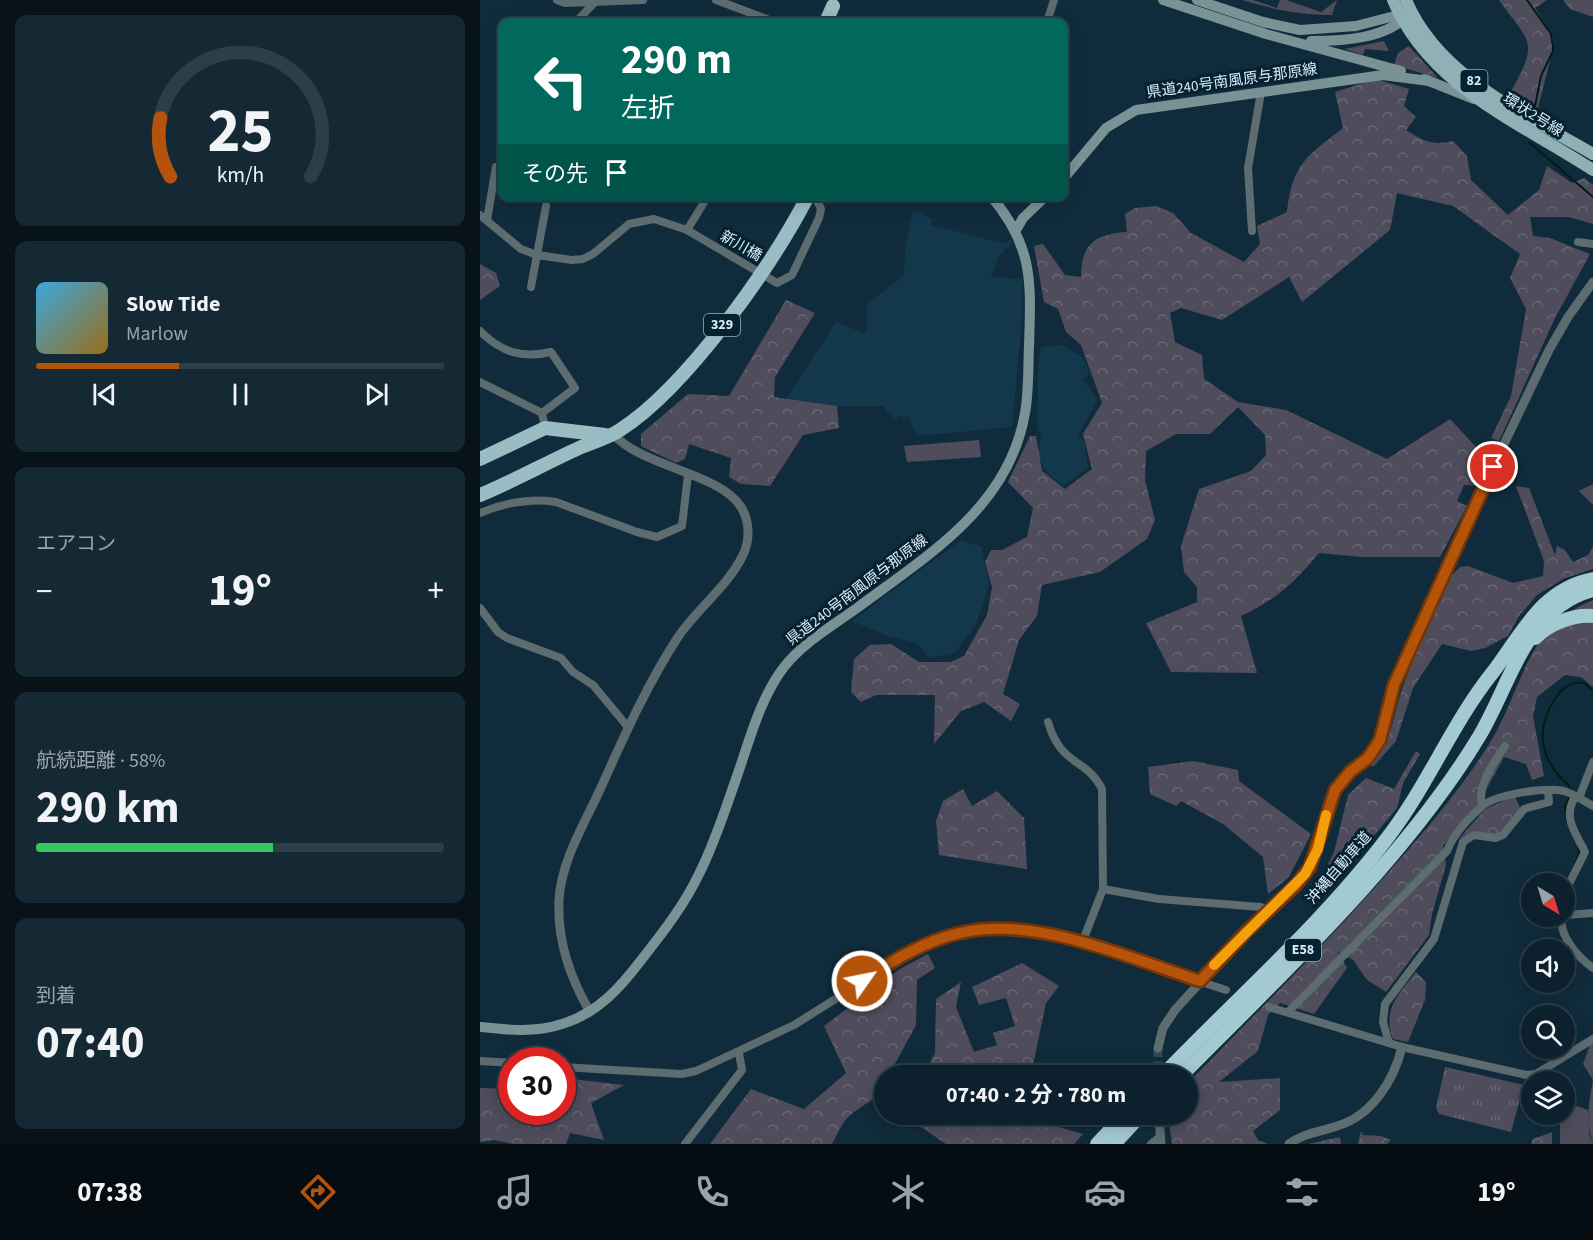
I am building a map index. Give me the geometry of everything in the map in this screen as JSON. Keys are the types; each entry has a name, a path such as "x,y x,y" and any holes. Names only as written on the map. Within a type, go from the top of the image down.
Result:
{"highway":[{"path":"828,18 835,3"},
{"name":"329","path":"480,495 613,434 664,392 717,332 775,253 805,201"},
{"path":"481,455 545,428 590,435 613,434"},
{"name":"沖縄自動車道","path":"1173,1065 1311,924 1387,839 1405,813 1471,699 1506,654 1524,626 1548,600 1567,587 1593,579"},
{"name":"E58","path":"1520,658 1534,631 1549,613 1566,599 1593,590"},
{"name":"E58","path":"1520,658 1547,628 1576,616 1593,616"},
{"name":"沖縄自動車道","path":"1192,1065 1334,918 1404,839 1468,754 1496,708 1520,658"},
{"path":"1097,1144 1115,1125"},
{"path":"1114,1144 1132,1125"}],"main road":[{"path":"1163,0 1247,28 1365,60 1429,81 1490,106"},
{"path":"1197,0 1263,22 1300,30 1356,26 1405,12"},
{"name":"環状2号線","path":"1393,0 1430,41 1472,81 1593,154"},
{"path":"1293,40 1346,39 1383,31 1405,12"},
{"name":"環状2号線","path":"1405,12 1416,44 1461,88 1593,170"},
{"path":"1361,77 1369,69 1365,60"},
{"name":"県道240号南風原与那原線","path":"1068,173 1100,134 1127,114 1158,106 1361,77 1394,74 1429,81"},
{"name":"県道240号南風原与那原線","path":"480,1027 539,1029 561,1024 590,1012 624,982 672,921 688,895 714,839 766,699 785,666 811,641 961,529 992,493 1005,471 1022,425 1028,379 1029,273 1023,246 1016,230 995,201"},
{"path":"1016,230 1023,219 1041,201"}],"street":[{"path":"557,0 565,3 643,0"},
{"path":"716,0 764,18"},
{"path":"1048,18 1054,0"},
{"path":"580,18 594,3"},
{"path":"1252,231 1248,168 1261,92"},
{"path":"498,167 496,167 483,217 521,249 537,255"},
{"path":"690,232 706,201"},
{"name":"新川橋","path":"537,255 583,259 629,224 639,220 654,219 690,232 775,281 785,281 792,276 819,218 821,209 817,201"},
{"path":"531,286 546,206"},
{"path":"1578,243 1593,244"},
{"path":"1158,1048 1163,1028 1200,981 1268,910 1296,885 1310,867 1335,790 1350,772 1368,758 1380,740 1394,685 1493,467 1549,350 1568,317 1593,282"},
{"path":"480,331 500,349 518,355 551,352 575,388 542,413"},
{"path":"480,382 542,413"},
{"path":"542,413 545,428"},
{"path":"590,1012 573,982 565,959 559,917 559,898 568,861 628,727 654,676 680,635 733,570 747,543 746,518 735,500 718,488 627,448 613,434"},
{"path":"480,513 493,507 544,500 657,537 682,525 688,475"},
{"path":"480,608 498,632 507,638 561,658 573,672 593,685 628,727"},
{"path":"1048,722 1057,746 1065,755 1097,778 1102,789 1103,890 1082,943"},
{"path":"1482,805 1483,788 1490,768 1505,746"},
{"path":"1574,873 1585,852 1569,820 1570,803 1593,762"},
{"path":"1389,1043 1383,1022 1385,1004 1434,939 1462,842 1474,835 1495,838 1503,836 1524,809 1549,802 1548,790"},
{"path":"1287,1012 1447,851 1450,841 1482,805 1524,792 1548,790 1574,795 1593,806"},
{"path":"1103,890 1159,899 1261,907 1268,910"},
{"path":"1575,915 1593,913"},
{"path":"1563,927 1578,957 1593,968"},
{"path":"576,1067 682,1074 696,1071 739,1053 794,1025 900,957 940,938 974,930 1001,929 1030,932 1082,943 1226,990"},
{"path":"1269,1007 1402,1047 1531,1075 1593,1039"},
{"path":"1289,1144 1305,1134 1344,1124 1364,1111 1386,1086 1402,1047"},
{"path":"685,1144 742,1070 739,1053"},
{"path":"480,1060 498,1062"},
{"path":"1151,1144 1160,1141 1159,1125"}],"shaded area":[{"path":"913,210 932,219 931,225 1005,244 1011,239 1012,243 998,257 991,277 1022,279 1022,318 1012,427 917,436 909,418 899,416 895,421 883,406 837,406 786,399 836,322 866,334 867,304 904,275 905,249"},
{"path":"1061,345 1084,358 1089,373 1083,380 1098,399 1078,435 1084,441 1088,467 1064,486 1048,474 1037,455 1042,433 1038,430 1038,365 1041,347"},
{"path":"961,540 981,547 989,584 976,625 955,653 929,658 918,644 888,636 852,621"}],"green space":[{"path":"1242,0 1253,0 1277,8 1280,0 1286,0 1321,12 1337,0 1332,15 1286,11"},
{"path":"1499,0 1547,0 1535,8 1552,35 1554,45 1538,108 1511,92 1525,62 1528,43"},
{"path":"1563,0 1593,0 1593,17 1570,9"},
{"path":"1384,41 1389,51 1365,49 1363,55 1344,49"},
{"path":"1409,46 1438,78 1394,65 1398,53"},
{"path":"1376,79 1409,89 1404,106 1416,117 1406,130 1428,142 1453,141 1467,156 1471,180 1508,215 1539,190 1547,166 1572,183 1584,178 1593,185 1593,224 1569,217 1530,217 1533,236 1550,238 1590,254 1555,318 1499,441 1491,438 1511,396 1526,309 1510,278 1520,254 1453,206 1397,193 1390,230 1302,302 1289,277 1222,320 1181,308 1170,313 1175,342 1202,355 1204,379 1238,402 1286,410 1387,459 1450,419 1476,447 1477,486 1464,485 1457,501 1467,506 1440,557 1362,557 1319,553 1284,589 1241,616 1257,673 1171,672 1146,623 1197,602 1197,587 1184,572 1181,546 1199,489 1251,471 1266,455 1265,435 1238,407 1210,434 1176,434 1146,451 1145,480 1155,520 1147,539 1100,572 1042,585 1037,616 1019,640 1003,694 1020,704 1011,721 984,702 961,711 934,744 935,695 876,695 861,702 851,692 854,659 870,645 891,644 919,662 950,662 964,656 987,615 992,587 985,562 991,550 1002,550 1027,537 1033,508 1008,482 1030,436 1036,436 1042,471 1065,489 1092,469 1083,434 1102,403 1081,345 1066,332 1058,309 1044,302 1034,246 1043,244 1065,275 1081,277 1084,256 1092,243 1106,235 1127,232 1125,214 1135,208 1156,206 1173,213 1191,233 1244,262 1260,244 1257,226 1287,212 1293,183 1303,162 1343,128 1335,92"},
{"path":"480,264 496,273 500,286 480,300"},
{"path":"786,300 815,313 775,377 774,397 837,406 839,428 803,435 770,486 741,484 729,477 731,458 689,444 685,459 676,463 641,446 641,434 688,394 729,396"},
{"path":"979,440 981,457 907,462 904,446"},
{"path":"1593,484 1593,505 1579,491"},
{"path":"1516,486 1529,488 1555,555 1557,546 1565,550 1573,562 1588,555 1593,547 1593,569 1563,579 1537,595 1519,616 1508,636 1485,648 1471,651 1442,644 1413,688 1396,741 1373,767 1369,764 1378,754 1389,734 1401,693 1425,629 1449,578 1460,567 1468,566 1513,583 1543,576 1544,561"},
{"path":"1593,600 1593,687 1581,677 1565,675 1537,697 1533,716 1544,776 1532,780 1526,764 1504,757 1476,808 1443,845 1446,865 1432,914 1429,935 1386,992 1367,980 1353,960 1338,952 1347,968 1314,1014 1280,1003 1268,1015 1258,1051 1219,1082 1280,1078 1280,1110 1253,1131 1258,1140 1268,1144 1172,1144 1169,1125 1198,1125 1198,1073 1292,977 1430,824 1488,746 1539,644 1552,626 1570,612"},
{"path":"1416,751 1420,754 1403,783 1397,808 1325,895 1317,887 1334,852 1348,795 1366,778 1394,789"},
{"path":"1193,761 1238,770 1239,781 1311,834 1289,877 1268,894 1263,857 1223,824 1181,801 1176,806 1150,794 1148,767"},
{"path":"963,789 972,806 997,791 1024,818 1027,869 939,855 936,821 943,801"},
{"path":"1515,796 1520,808 1500,835 1475,832 1459,839 1485,809"},
{"path":"928,954 935,968 917,980 916,1025 894,1065 874,1065 874,1098 849,1116 832,1144 710,1144 751,1089 804,1109 846,1073 824,1026 900,969"},
{"path":"1022,963 1059,986 1046,1003 1033,1065 929,1065 935,1053 936,999 961,982 956,1007 974,1052 997,1045 993,1033 1015,1026 1006,998 979,1005 972,987"},
{"path":"1416,972 1426,982 1425,1000 1408,1042 1393,1039 1390,1028 1391,1010 1398,995"},
{"path":"1593,1044 1593,1080 1583,1064 1590,1045"},
{"path":"1445,1067 1521,1084 1521,1096 1511,1132 1439,1114 1436,1108"},
{"path":"576,1079 624,1085 591,1103 604,1140 570,1133 566,1144 513,1144 494,1140 480,1142 480,1088 498,1089 498,1125 576,1125"},
{"path":"1593,1080 1593,1143 1588,1120"},
{"path":"1575,1105 1588,1110 1589,1134 1593,1144 1560,1144 1560,1125 1575,1125"},
{"path":"922,1125 1052,1125 1083,1134 1074,1144 946,1144 921,1127"},
{"path":"1361,1131 1363,1135 1381,1136 1391,1140 1387,1144 1358,1144"},
{"path":"1552,1132 1552,1144 1531,1144 1533,1139"},
{"path":"1340,1137 1341,1144 1308,1144"}],"waterway":[{"path":"1527,0 1551,34 1553,46 1553,51 1541,76 1535,106"},
{"path":"1529,142 1593,197"},
{"path":"1571,790 1547,757 1543,726 1551,706 1565,687 1584,683 1593,691"},
{"path":"1567,822 1565,807 1570,796"},
{"path":"1574,866 1579,854 1578,846"}],"tunnel":[{"path":"1158,1048 1158,1065"}],"slow traffic":[{"path":"1214,965 1305,874 1318,849 1326,815"}],"route":[{"path":"862,981 920,946 959,933 991,928 1030,932 1082,943 1200,981 1246,932 1296,885 1310,867 1318,849 1327,807 1335,790 1350,772 1368,758 1385,730 1394,685 1493,467"}]}
